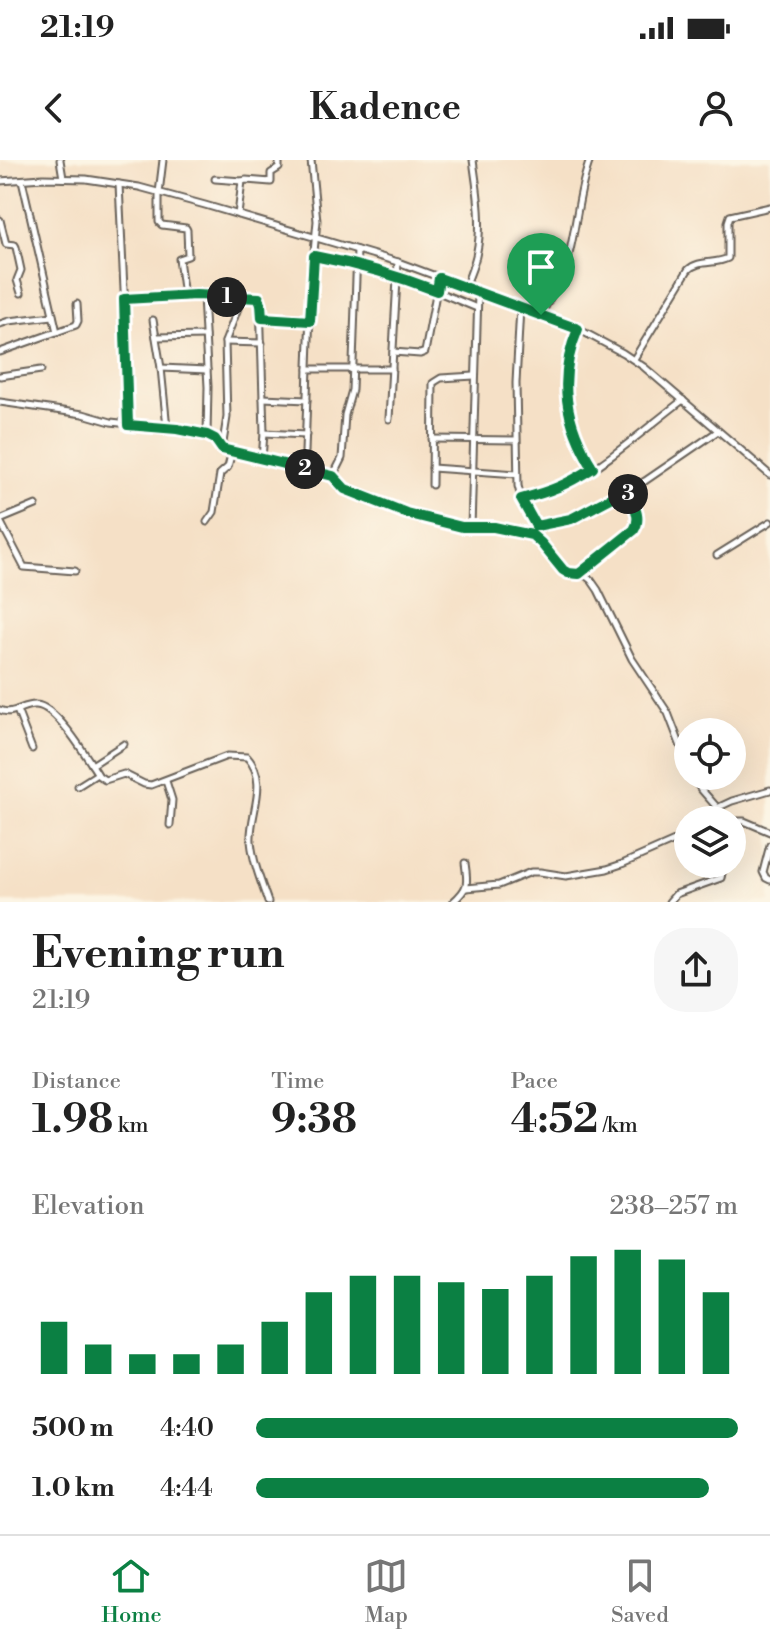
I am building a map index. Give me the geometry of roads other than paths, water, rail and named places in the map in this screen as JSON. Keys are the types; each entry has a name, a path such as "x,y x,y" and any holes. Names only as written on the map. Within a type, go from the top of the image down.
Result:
{"street":[{"path":"60,160 63,178"},
{"path":"163,160 159,220 161,224 187,229 188,256 179,259 184,296"},
{"path":"215,179 271,182 271,173 279,168 279,160"},
{"path":"305,452 317,237 317,206 311,160"},
{"path":"465,288 479,240 473,160"},
{"path":"541,315 569,255 590,160"},
{"path":"0,181 63,178 119,184 159,193 398,262 578,329 634,359 770,475"},
{"path":"22,180 57,332"},
{"path":"238,215 242,181"},
{"path":"119,184 128,425"},
{"path":"634,359 688,270 694,265 728,258 730,216 770,207"},
{"path":"0,220 6,244 16,247 21,270 17,280 21,293"},
{"path":"333,476 342,458 345,415 352,390 357,250"},
{"path":"314,256 397,275 477,308"},
{"path":"389,419 398,262"},
{"path":"393,352 425,352 439,278"},
{"path":"471,528 478,293"},
{"path":"124,299 184,296 260,299 262,459"},
{"path":"203,296 207,435"},
{"path":"222,449 227,417 225,342 242,298"},
{"path":"0,352 78,324 77,304"},
{"path":"520,307 516,383 517,474 521,499 536,526"},
{"path":"0,322 53,316"},
{"path":"262,318 310,321"},
{"path":"153,320 167,428"},
{"path":"578,329 568,355 567,406 581,446 593,468"},
{"path":"156,337 205,336"},
{"path":"225,342 262,343"},
{"path":"161,368 207,370"},
{"path":"308,369 392,369"},
{"path":"0,376 41,370"},
{"path":"432,485 433,383 441,378 474,376"},
{"path":"263,398 307,400"},
{"path":"521,499 568,484 683,400"},
{"path":"0,402 83,414 128,425 207,435 215,439 222,449 333,476 345,489 391,508 471,528 494,527 532,535 563,570 591,580 632,659 668,713 674,729"},
{"path":"536,526 571,519 645,481 718,431"},
{"path":"264,433 306,435"},
{"path":"432,439 516,440"},
{"path":"207,522 214,512 220,474 228,467 232,451"},
{"path":"432,468 517,474"},
{"path":"579,574 637,526 638,516 626,490"},
{"path":"36,505 0,521 24,567 75,571"},
{"path":"717,555 770,522"},
{"path":"532,535 536,526"},
{"path":"0,711 4,713 40,705 68,730 97,774 105,780 124,774 151,785 227,756 247,757 251,760 257,780 258,794 251,845 268,902"},
{"path":"17,710 32,749"},
{"path":"92,765 124,744"},
{"path":"78,786 97,774"},
{"path":"166,781 172,800 170,825"},
{"path":"703,790 715,806"},
{"path":"721,806 770,790"},
{"path":"746,822 770,832"},
{"path":"466,888 499,885 531,872 566,876 607,869 674,841"},
{"path":"770,845 763,872 770,880"},
{"path":"453,902 466,888 465,863"},
{"path":"669,902 676,894 721,878"}]}
